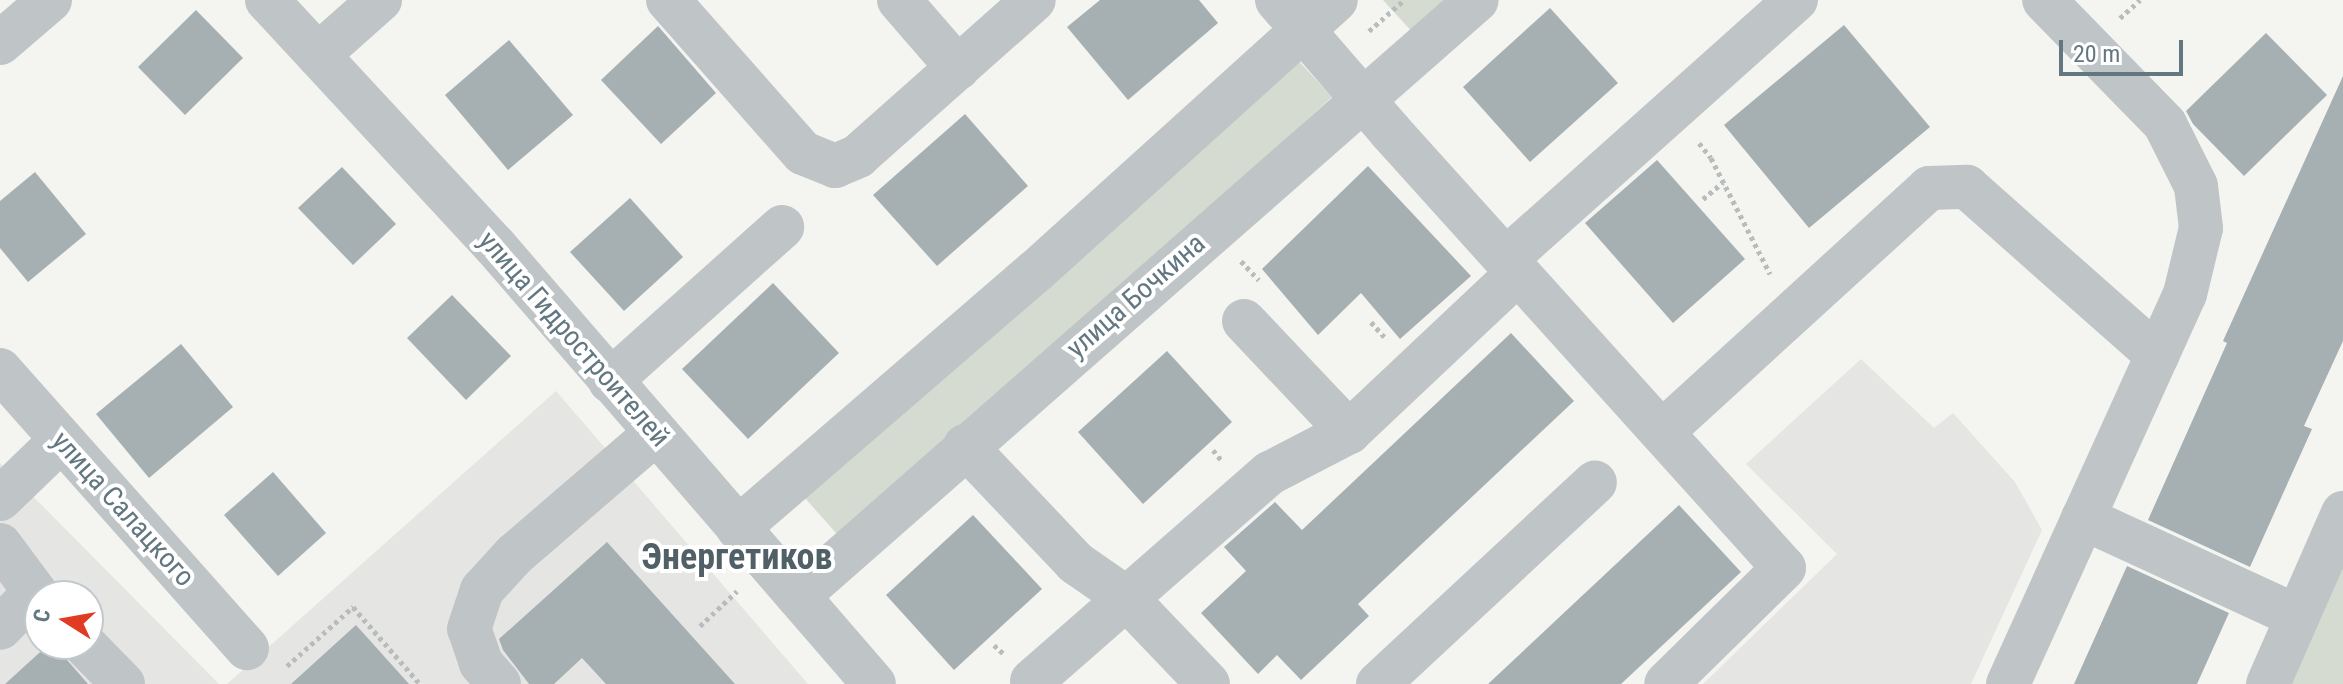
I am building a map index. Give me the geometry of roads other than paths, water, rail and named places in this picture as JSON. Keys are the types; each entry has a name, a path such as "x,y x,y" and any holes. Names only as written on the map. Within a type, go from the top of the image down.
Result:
{"street":[{"path":"0,43 50,0"},
{"name":"улица Гидростроителей","path":"267,0 495,246 798,596 854,677"},
{"path":"318,55 380,0"},
{"path":"668,0 803,153 835,166 858,156 1034,0"},
{"path":"899,0 958,68"},
{"path":"738,528 1036,271 1290,15 1336,0"},
{"name":"улица Бочкина","path":"798,596 965,446 1477,0"},
{"path":"1032,681 1270,473 1349,432 1512,266 1673,110 1796,0"},
{"path":"2008,684 2185,294 2201,228 2196,186 2165,124 2044,0"},
{"path":"1290,15 1361,99 1784,568 1666,684"},
{"path":"1662,432 1929,188 1967,187 2157,355"},
{"path":"610,381 782,227"},
{"path":"1244,321 1349,432"},
{"name":"улица Салацкого","path":"0,370 262,661"},
{"path":"499,684 481,663 469,629 482,590 514,555 656,433"},
{"path":"0,499 61,440"},
{"path":"965,446 1076,563 1125,597 1208,684"},
{"path":"1378,684 1595,482"},
{"path":"2268,684 2343,513"},
{"path":"2083,518 2296,616"},
{"path":"0,545 27,580"},
{"path":"0,628 24,607"},
{"path":"100,660 123,684"}],"district":[{"name":"Энергетиков","path":"737,558"}]}
